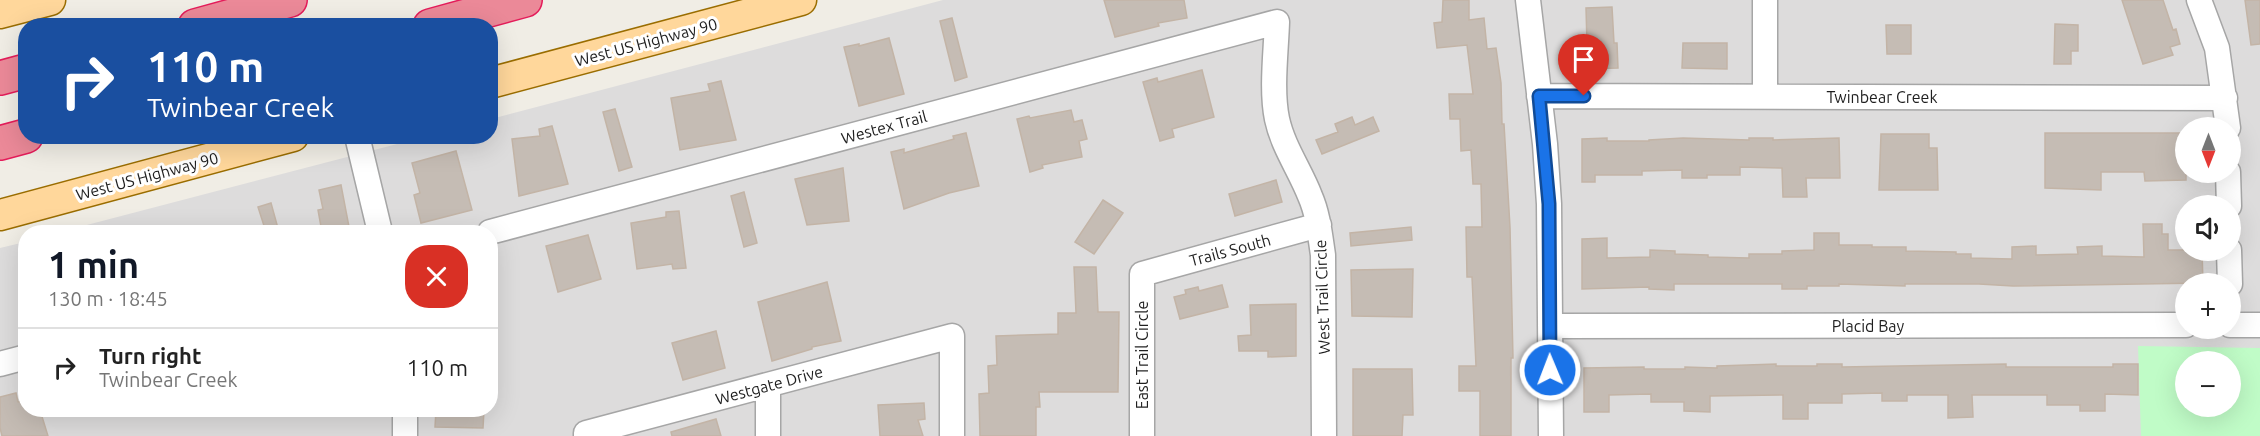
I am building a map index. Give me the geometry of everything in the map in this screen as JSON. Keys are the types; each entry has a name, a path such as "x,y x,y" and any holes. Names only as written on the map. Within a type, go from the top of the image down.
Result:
{"highway":[{"path":"224,18 290,0"},
{"path":"459,18 525,0"},
{"path":"0,78 18,73"},
{"path":"0,143 18,138"}],"main road":[{"path":"0,13 50,0"},
{"name":"West US Highway 90","path":"498,81 801,0"},
{"name":"West US Highway 90","path":"0,216 264,144"}],"street":[{"path":"1528,0 1549,204 1551,436"},
{"path":"1765,0 1765,96"},
{"path":"2199,0 2217,48 2227,117"},
{"name":"West Trail Circle","path":"1277,22 1275,105 1277,120 1291,157 1310,196 1323,255 1324,436"},
{"name":"Westex Trail","path":"498,230 1277,22"},
{"name":"Twinbear Creek","path":"1539,96 2225,99"},
{"path":"359,144 378,225"},
{"name":"Trails South","path":"1142,274 1318,225"},
{"name":"East Trail Circle","path":"1142,274 1142,436"},
{"name":"Placid Bay","path":"1550,326 2175,325"},
{"path":"2241,325 2260,325"},
{"name":"Westgate Drive","path":"586,434 952,336 952,436"},
{"path":"0,364 18,359"},
{"path":"768,386 768,436"},
{"path":"405,417 405,436"}],"shaded area":[{"path":"943,0 2260,0 2260,436 0,436 0,248 18,244 18,417 498,417 498,225 87,225 397,144 498,144 498,117"}],"green space":[{"path":"2138,346 2260,348 2260,436 2141,436"}],"building":[{"path":"1104,0 1184,0 1187,18 1158,23 1159,26 1115,37"},
{"path":"1443,0 1469,0 1469,20 1484,18 1487,49 1496,48 1501,83 1510,227 1513,358 1511,358 1511,436 1480,436 1480,391 1459,391 1459,366 1476,366 1472,277 1467,277 1466,227 1482,227 1481,184 1473,184 1471,150 1461,151 1460,119 1450,119 1449,94 1473,94 1467,45 1437,48 1434,23 1442,22"},
{"path":"2122,0 2163,0 2180,44 2170,47 2173,55 2143,64"},
{"path":"2245,0 2260,0 2260,44 2251,45"},
{"path":"1612,7 1618,68 1579,69 1578,44 1587,44 1586,8"},
{"path":"952,18 967,77 955,81 940,21"},
{"path":"2055,24 2078,25 2078,51 2071,51 2071,64 2054,64"},
{"path":"1886,25 1911,25 1911,54 1887,54"},
{"path":"889,38 904,94 859,106 844,47 859,44 859,46"},
{"path":"1683,43 1727,43 1727,69 1682,68"},
{"path":"1202,70 1214,117 1172,129 1174,137 1160,141 1143,82 1157,78 1158,82"},
{"path":"721,81 736,140 680,150 671,98 710,91 708,84"},
{"path":"615,109 632,167 619,171 603,112"},
{"path":"1071,110 1074,122 1082,120 1087,139 1079,141 1082,157 1042,165 1043,168 1030,172 1017,119"},
{"path":"1352,117 1355,125 1373,117 1379,131 1322,154 1316,140 1338,132 1335,124"},
{"path":"552,126 568,184 519,196 512,139 540,136 539,129"},
{"path":"966,133 979,186 949,193 904,209 891,152 904,149 904,153 954,139 953,136"},
{"path":"2045,133 2175,133 2175,180 2145,181 2144,172 2101,172 2101,190 2045,188"},
{"path":"1881,134 1929,134 1929,148 1937,148 1938,190 1879,190"},
{"path":"1607,138 1607,141 1649,141 1683,138 1749,140 1749,138 1773,138 1773,140 1839,138 1840,178 1806,178 1807,197 1783,197 1782,168 1740,167 1740,175 1707,175 1707,178 1682,178 1682,170 1642,171 1642,175 1595,175 1595,182 1582,182 1582,139"},
{"path":"456,151 472,210 421,223 414,195 420,193 412,163"},
{"path":"843,168 849,221 807,225 795,179"},
{"path":"1276,180 1282,202 1235,216 1229,194"},
{"path":"341,185 349,225 321,225 318,210 323,209 319,190"},
{"path":"744,192 757,243 744,247 731,196"},
{"path":"1103,200 1123,213 1094,254 1075,242"},
{"path":"271,203 277,225 264,225 258,207"},
{"path":"679,211 686,268 673,269 672,264 637,269 631,223 666,217 666,212"},
{"path":"2143,224 2162,224 2162,234 2168,234 2168,250 2175,250 2175,261 2202,261 2203,273 2175,273 2175,283 2013,286 1839,284 1839,286 1807,286 1807,289 1782,289 1782,284 1674,284 1674,290 1649,289 1649,287 1582,289 1582,239 1607,238 1607,258 1650,257 1650,250 1675,251 1675,254 1708,255 1708,257 1749,258 1749,254 1782,254 1782,251 1814,250 1814,233 1839,233 1839,245 1906,247 1906,251 1971,254 1971,258 2012,259 2012,247 2036,246 2036,255 2078,254 2077,247 2102,246 2102,256 2144,257"},
{"path":"1411,227 1412,240 1351,246 1350,233"},
{"path":"588,235 601,279 558,292 546,246"},
{"path":"1074,267 1096,267 1098,312 1119,312 1118,392 1039,392 1040,407 1036,407 1036,436 980,436 979,394 989,393 988,366 997,365 996,336 1058,334 1058,313 1076,313"},
{"path":"1413,269 1412,317 1352,316 1351,270"},
{"path":"827,282 841,341 812,347 812,349 772,361 758,302"},
{"path":"1222,285 1228,307 1180,319 1174,297 1186,294 1185,290 1198,287 1199,291"},
{"path":"1296,304 1296,356 1268,357 1268,351 1239,351 1238,336 1251,335 1250,305"},
{"path":"716,331 725,368 683,380 672,343"},
{"path":"1776,364 1776,366 1817,366 1817,364 1842,364 1842,367 2006,364 2006,367 2113,367 2113,364 2138,364 2138,395 2105,394 2105,411 2080,411 2080,405 2047,405 2047,395 1972,395 1973,417 1948,418 1948,395 1907,395 1907,401 1882,401 1882,393 1842,394 1842,403 1808,403 1808,419 1783,419 1783,395 1710,396 1710,412 1684,411 1684,402 1651,402 1651,394 1609,395 1609,412 1584,412 1584,368 1685,369 1685,367 1717,368 1717,366"},
{"path":"1353,369 1412,369 1413,415 1403,415 1402,436 1353,436"},
{"path":"16,393 18,417 42,417 48,436 2,436 0,397"},
{"path":"924,403 925,419 918,420 923,436 880,436 878,405"},
{"path":"436,417 484,417 483,428 435,427"},
{"path":"716,419 721,436 672,436 671,432"}],"route":[{"path":"1550,370 1549,204 1539,96 1584,96"}]}
